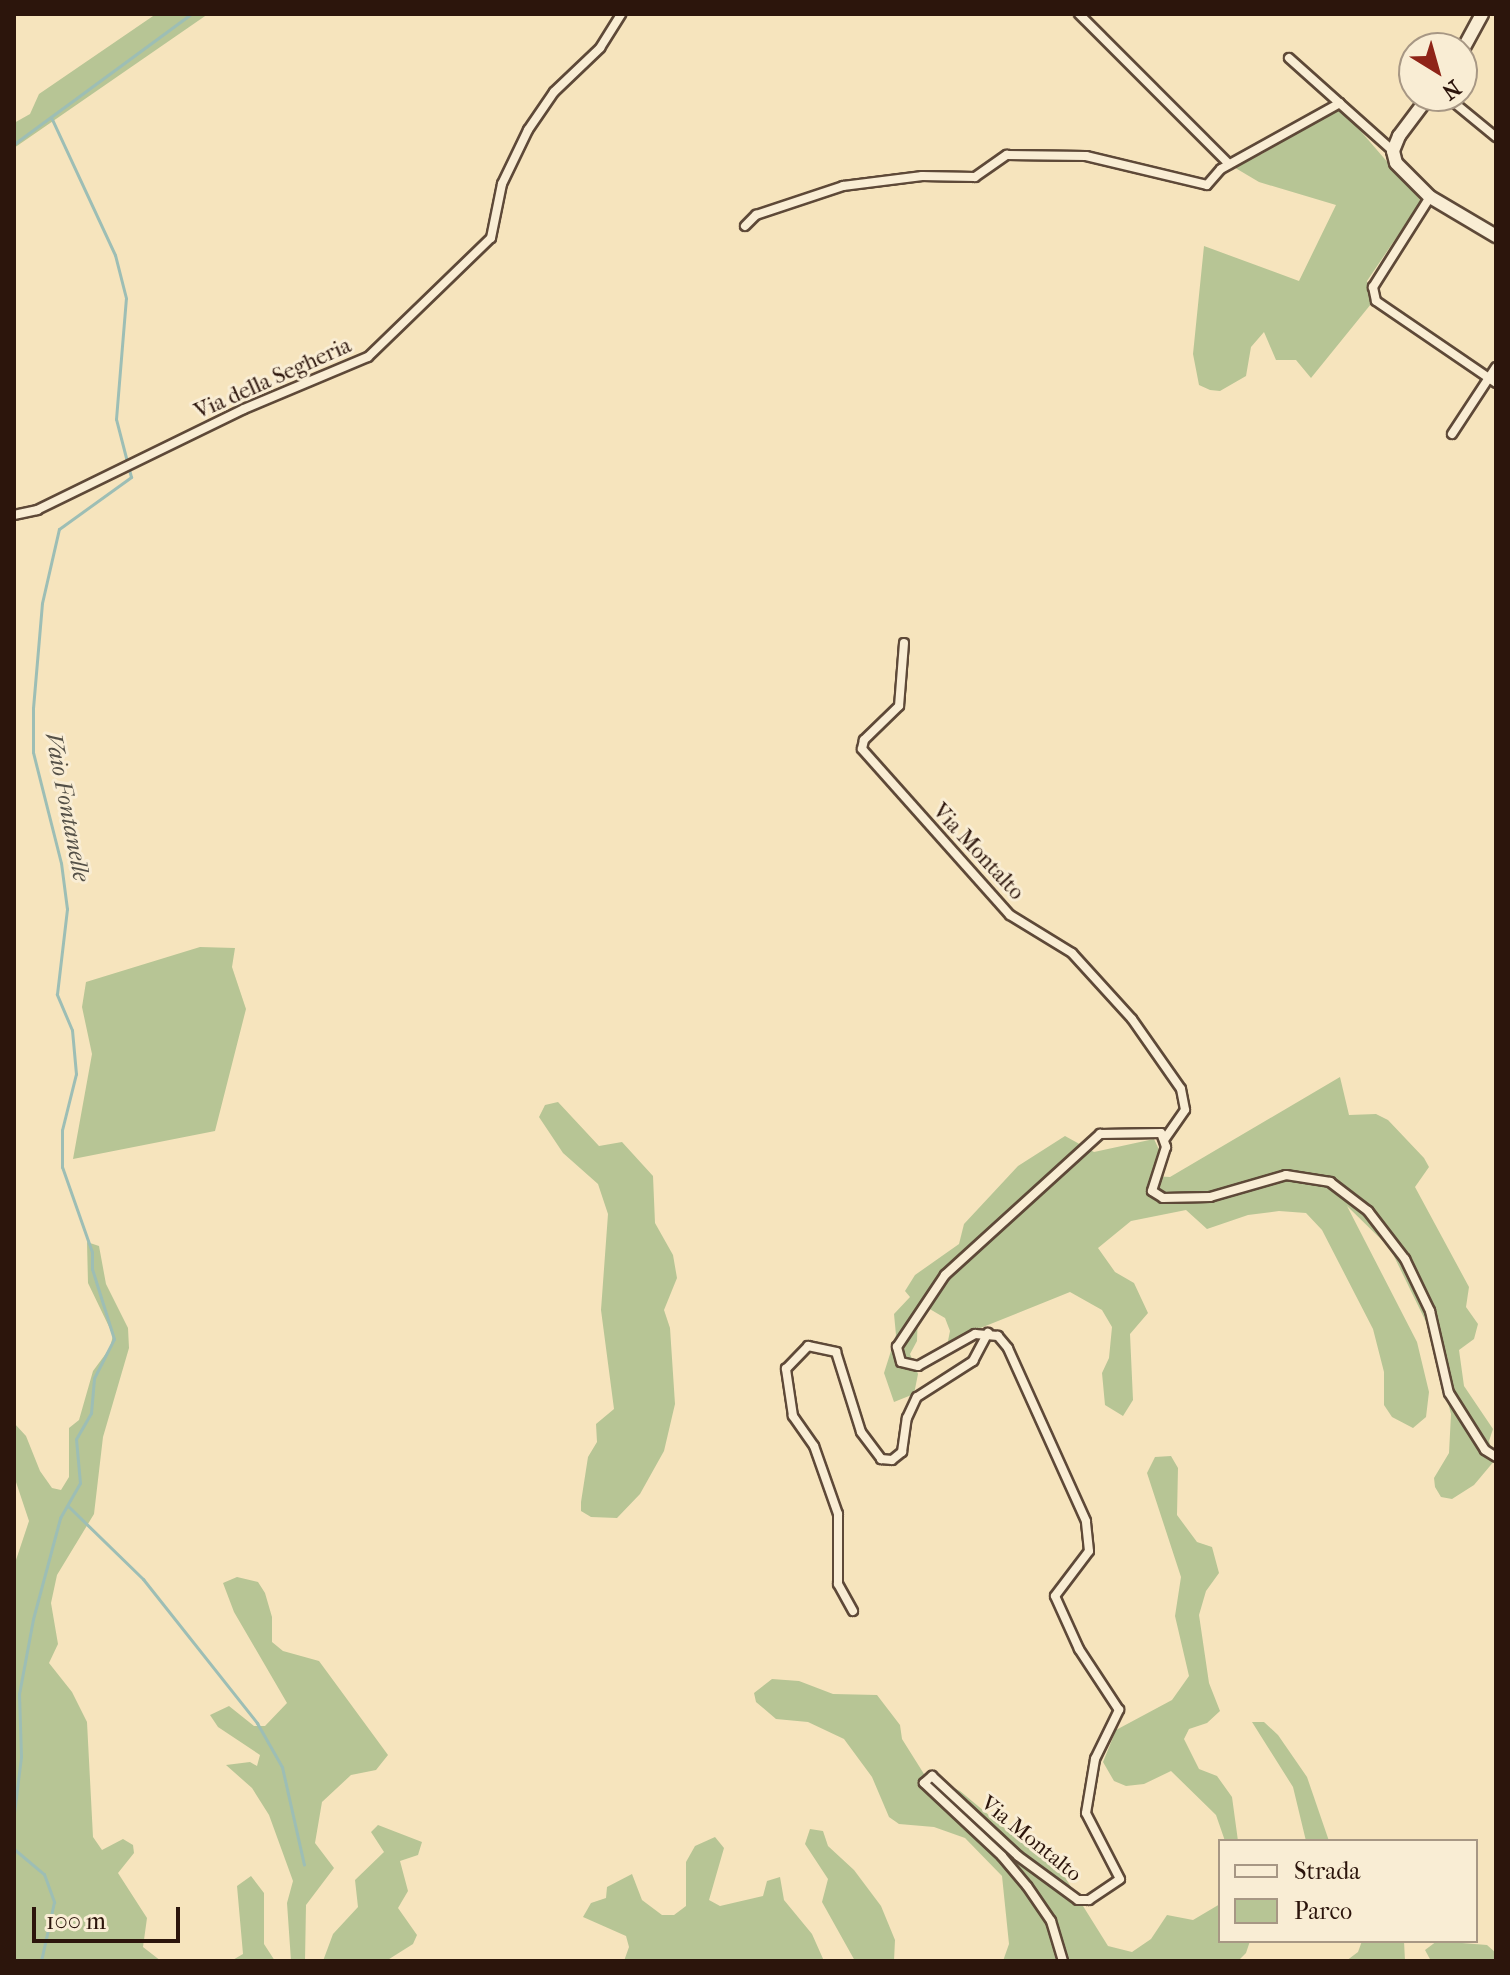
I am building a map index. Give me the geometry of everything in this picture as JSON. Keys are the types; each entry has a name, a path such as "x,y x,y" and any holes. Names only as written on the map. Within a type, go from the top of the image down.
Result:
{"street":[{"name":"Via della Segheria","path":"14,515 37,510 244,409 368,357 491,238 502,184 528,130 554,92 600,48 621,14"},
{"path":"1079,14 1229,164"},
{"path":"1472,32 1482,14"},
{"path":"1289,58 1393,151 1403,175 1430,197 1496,236"},
{"path":"745,226 756,215 843,186 922,176 975,177 1007,155 1086,156 1207,185 1229,164 1340,103"},
{"path":"1393,151 1419,112"},
{"path":"1466,112 1496,137"},
{"path":"1430,197 1373,287 1376,301 1492,381"},
{"path":"1452,434 1492,381 1496,367"},
{"name":"Via Montalto","path":"904,643 899,706 864,740 862,749 1010,915 1072,953 1132,1019 1181,1089 1185,1110 1165,1139 1151,1183 1152,1191 1163,1198 1210,1197 1250,1181 1306,1175 1330,1182 1368,1211 1391,1236 1420,1288 1438,1335 1449,1393 1485,1450 1496,1457"},
{"path":"988,1333 958,1341 918,1366 901,1362 897,1347 945,1275 1052,1182 1090,1141 1100,1134 1151,1130 1165,1139"},
{"path":"853,1611 838,1584 838,1514 814,1446 793,1416 786,1369 808,1346 836,1352 861,1432 881,1459 892,1460 902,1452 907,1418 917,1397 973,1361 988,1333"},
{"name":"Via Montalto","path":"988,1333 1008,1348 1091,1539 1089,1551 1055,1596 1079,1649 1119,1710 1095,1759 1086,1813 1120,1879 1089,1900 1078,1900 1018,1856 932,1776 924,1783 1002,1856 1027,1886 1051,1921 1063,1961"}],"green space":[{"path":"156,14 208,14 14,148 14,123 30,114 39,94"},
{"path":"1339,106 1421,201 1367,281 1371,304 1311,378 1296,360 1276,360 1264,332 1251,347 1246,376 1220,391 1199,385 1193,354 1204,246 1299,281 1336,205 1259,182 1232,166 1262,154"},
{"path":"200,947 235,948 232,967 246,1009 215,1131 73,1159 92,1054 82,1007 86,982"},
{"path":"1340,1077 1349,1115 1376,1114 1388,1120 1424,1158 1429,1167 1415,1187 1469,1287 1466,1307 1478,1324 1474,1339 1459,1350 1464,1386 1493,1429 1489,1441 1495,1460 1474,1485 1452,1499 1441,1497 1435,1487 1434,1478 1449,1453 1451,1414 1428,1326 1390,1248 1347,1206 1417,1342 1429,1392 1426,1417 1413,1428 1392,1417 1384,1405 1384,1372 1373,1329 1322,1230 1306,1213 1279,1211 1248,1215 1207,1229 1186,1210 1131,1221 1098,1248 1115,1272 1134,1283 1148,1313 1130,1334 1133,1400 1123,1416 1105,1405 1102,1373 1109,1358 1112,1327 1102,1310 1070,1292 978,1329 946,1351 950,1331 945,1318 928,1308 918,1309 917,1341 910,1354 918,1374 914,1394 894,1402 884,1373 896,1335 894,1314 910,1297 905,1291 915,1275 959,1244 964,1224 1018,1166 1065,1136 1094,1152 1154,1139 1162,1156 1151,1176 1170,1177"},
{"path":"558,1102 599,1146 622,1142 653,1176 655,1223 673,1255 677,1278 664,1310 670,1328 675,1404 664,1451 640,1494 617,1518 591,1517 581,1511 588,1457 597,1442 596,1424 614,1409 601,1310 608,1214 598,1184 563,1153 539,1117 545,1105"},
{"path":"87,1242 99,1246 106,1284 128,1328 129,1348 103,1437 94,1514 57,1575 51,1603 58,1644 49,1663 72,1692 87,1722 93,1837 102,1850 123,1839 133,1845 134,1853 118,1873 147,1918 143,1947 161,1961 14,1961 14,1566 29,1521 14,1476 14,1423 26,1436 40,1471 52,1488 61,1490 69,1477 69,1428 79,1420 93,1371 110,1348 113,1335 88,1283"},
{"path":"1171,1456 1178,1468 1177,1515 1197,1542 1212,1547 1219,1573 1206,1591 1199,1615 1209,1683 1220,1711 1207,1723 1189,1729 1184,1739 1199,1769 1217,1776 1232,1797 1238,1839 1224,1839 1216,1815 1171,1771 1144,1784 1126,1786 1114,1781 1103,1762 1116,1730 1172,1700 1189,1676 1175,1616 1181,1577 1147,1473 1155,1457"},
{"path":"237,1577 258,1582 265,1593 272,1617 272,1642 283,1651 319,1661 388,1755 376,1770 351,1775 322,1802 315,1843 334,1868 306,1905 305,1961 291,1961 287,1903 293,1881 269,1815 252,1788 226,1765 250,1762 257,1766 260,1755 218,1727 210,1715 229,1706 254,1726 265,1726 287,1703 234,1612 223,1583"},
{"path":"772,1679 799,1681 833,1694 877,1695 900,1725 902,1739 924,1774 960,1791 1027,1847 1058,1866 1108,1946 1132,1952 1151,1939 1167,1915 1193,1920 1218,1905 1218,1943 1249,1943 1246,1953 1238,1961 1003,1961 1009,1944 1002,1876 965,1838 934,1827 899,1824 889,1817 872,1777 844,1739 808,1722 776,1719 756,1702 754,1693"},
{"path":"1252,1722 1264,1722 1278,1735 1307,1777 1328,1839 1306,1839 1293,1787"},
{"path":"378,1825 422,1842 418,1855 400,1861 408,1891 398,1908 417,1935 413,1944 386,1961 323,1961 333,1934 358,1907 355,1880 384,1852 371,1832"},
{"path":"810,1829 823,1831 828,1846 854,1870 881,1906 895,1940 894,1961 855,1961 822,1902 828,1879 805,1844"},
{"path":"715,1837 724,1848 709,1900 720,1906 763,1896 767,1881 780,1877 784,1900 812,1934 824,1961 624,1961 629,1947 626,1936 583,1917 591,1903 606,1898 607,1887 632,1874 642,1900 662,1915 674,1915 686,1906 686,1862 695,1846"},
{"path":"251,1876 264,1893 264,1944 275,1961 231,1961 243,1954 237,1886"},
{"path":"1361,1943 1404,1943 1405,1961 1346,1961 1358,1952"},
{"path":"1434,1943 1487,1945 1496,1953 1496,1961 1431,1961 1425,1950"}],"waterway":[{"path":"14,144 191,14"},
{"path":"1176,116 1196,137"},
{"name":"Vaio Fontanelle","path":"14,1813 21,1757 19,1694 33,1619 60,1518 80,1483 76,1439 91,1413 94,1378 114,1339 92,1269 92,1252 62,1167 62,1130 76,1074 72,1030 57,994 67,909 61,863 33,752 33,708 42,603 59,529 131,477 116,419 126,298 115,255 52,119"},
{"path":"68,1506 143,1579 257,1723 282,1767 304,1865"},
{"name":"Vaio Fontanelle","path":"14,1849 44,1874 54,1902 41,1961"}]}
